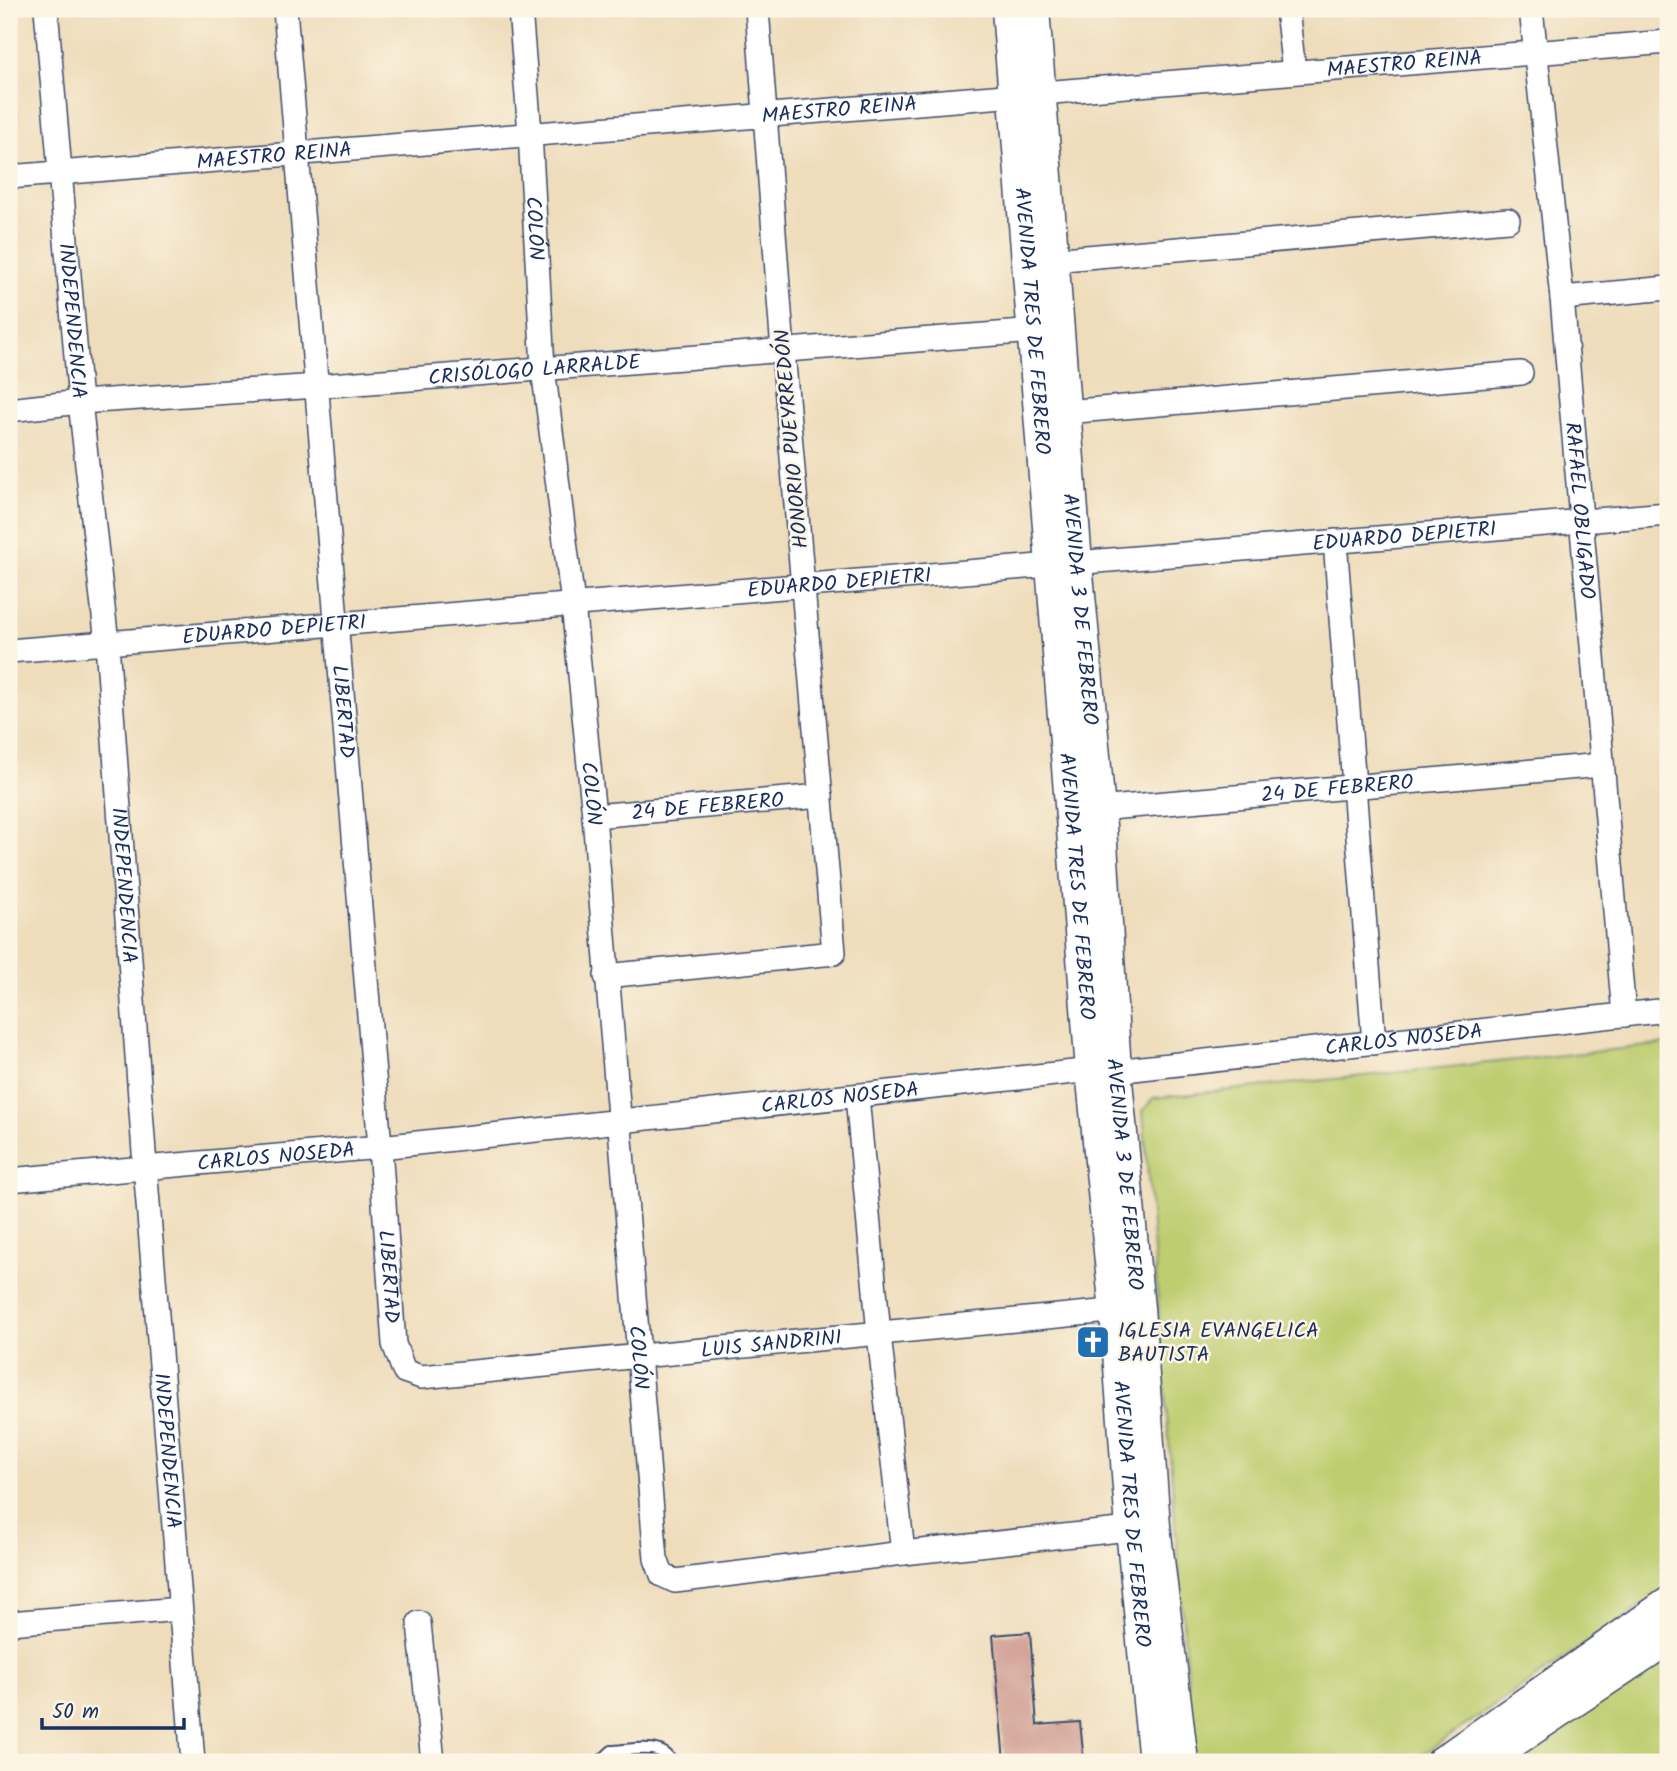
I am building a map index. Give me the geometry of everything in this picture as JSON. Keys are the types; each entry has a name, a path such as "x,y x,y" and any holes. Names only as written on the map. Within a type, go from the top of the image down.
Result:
{"main road":[{"name":"AVENIDA TRES DE FEBRERO","path":"1008,9 1028,93 1104,1071 1127,1310 1143,1528"},
{"name":"AVENIDA 3 DE FEBRERO","path":"1032,9 1028,93 1052,260 1045,330 1065,412 1064,564"},
{"path":"1143,1528 1173,1759"},
{"path":"1443,1762 1668,1604"},
{"path":"1482,1762 1668,1638"}],"street":[{"name":"INDEPENDENCIA","path":"46,9 80,402 107,643 145,1166 193,1762"},
{"name":"LIBERTAD","path":"285,9 318,386 394,1344 404,1371"},
{"name":"COLÓN","path":"520,9 543,368 573,604 594,816 656,1559 662,1575 675,1581 903,1553"},
{"name":"HONORIO PUEYRREDÓN","path":"606,976 834,953 757,9"},
{"path":"1287,9 1294,72"},
{"name":"RAFAEL OBLIGADO","path":"1531,9 1562,298 1624,1015"},
{"name":"MAESTRO REINA","path":"9,177 1668,42"},
{"path":"1052,260 1508,220"},
{"path":"1562,298 1668,288"},
{"name":"CRISÓLOGO LARRALDE","path":"9,410 80,402 1045,330"},
{"path":"1065,412 1521,373"},
{"name":"EDUARDO DEPIETRI","path":"9,651 1668,514"},
{"path":"1335,541 1374,1043"},
{"name":"24 DE FEBRERO","path":"1085,810 1602,765"},
{"name":"24 DE FEBRERO","path":"594,816 821,796"},
{"name":"CARLOS NOSEDA","path":"9,1180 380,1147 1668,1010"},
{"path":"858,1096 879,1334 903,1553 1143,1528"},
{"name":"LUIS SANDRINI","path":"404,1371 421,1377 1127,1310"},
{"path":"9,1623 180,1609"},
{"path":"419,1623 433,1762"}],"lane":[{"path":"600,1762 612,1751 657,1750 665,1752 672,1762"}],"green space":[{"path":"1668,1044 1668,1588 1411,1762 1194,1762 1143,1111 1153,1098"},
{"path":"1668,1657 1668,1762 1508,1762"}],"building":[{"path":"1030,1632 1037,1725 1080,1722 1084,1762 1004,1762 993,1635"}],"place":[{"name":"IGLESIA EVANGELICA BAUTISTA","path":"1093,1342"}]}
